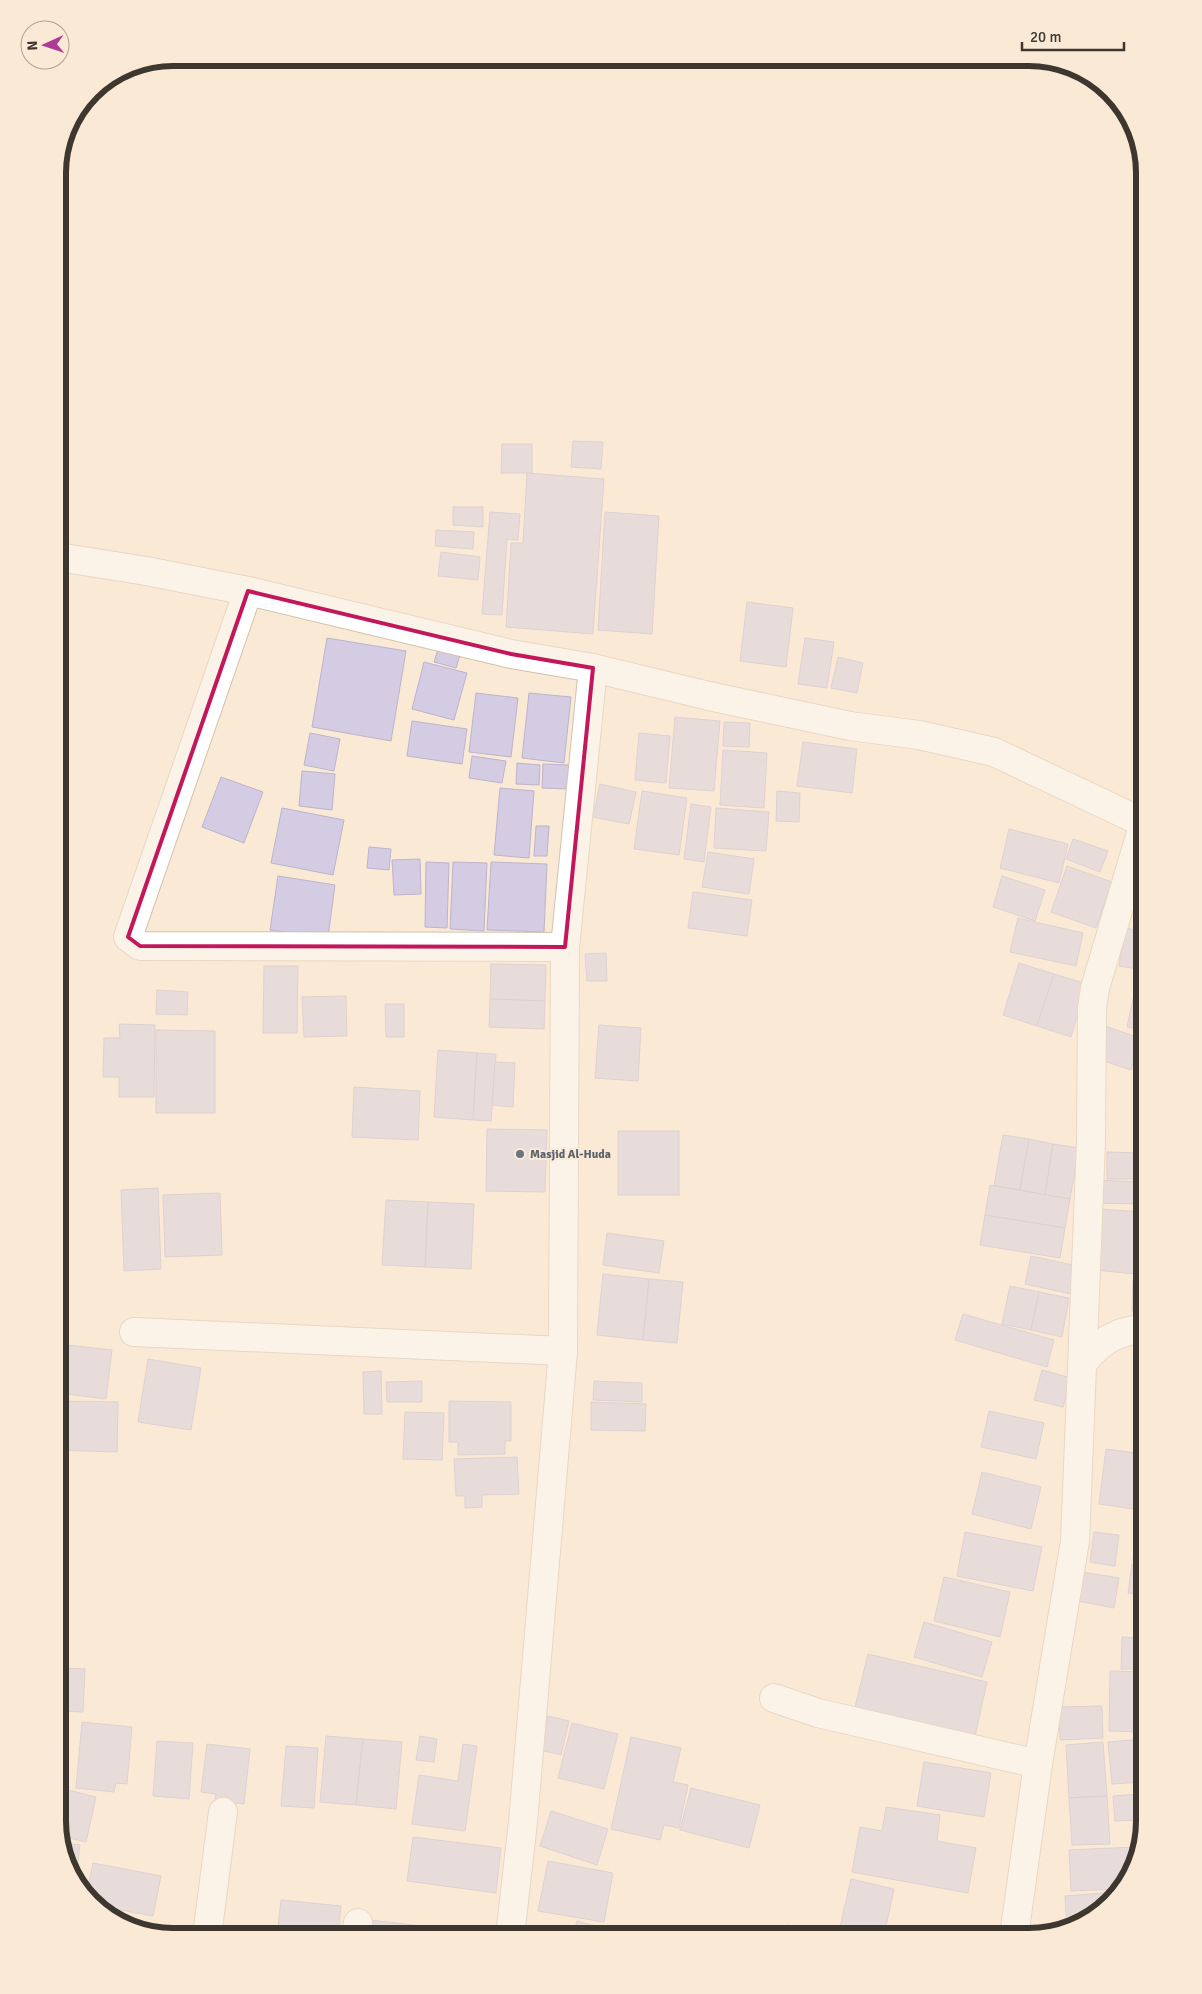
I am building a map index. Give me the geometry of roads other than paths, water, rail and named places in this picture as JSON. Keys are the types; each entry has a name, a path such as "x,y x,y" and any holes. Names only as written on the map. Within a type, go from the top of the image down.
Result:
{"street":[{"path":"66,558 146,571 301,602 511,654 593,668 709,696 850,726 919,736 994,752 1136,819"},
{"path":"248,591 128,936 140,946 565,948"},
{"path":"511,1928 524,1822 563,1351 565,948 593,668"},
{"path":"1015,1928 1038,1764 1074,1541 1091,1142 1092,1009 1095,988 1136,850"},
{"path":"1083,1363 1094,1349 1111,1337 1127,1330 1136,1329"},
{"path":"134,1332 563,1351"},
{"path":"774,1698 818,1713 1038,1764"},
{"path":"207,1928 223,1812"}],"place":[{"name":"Masjid Al-Huda","path":"520,1154"}]}
